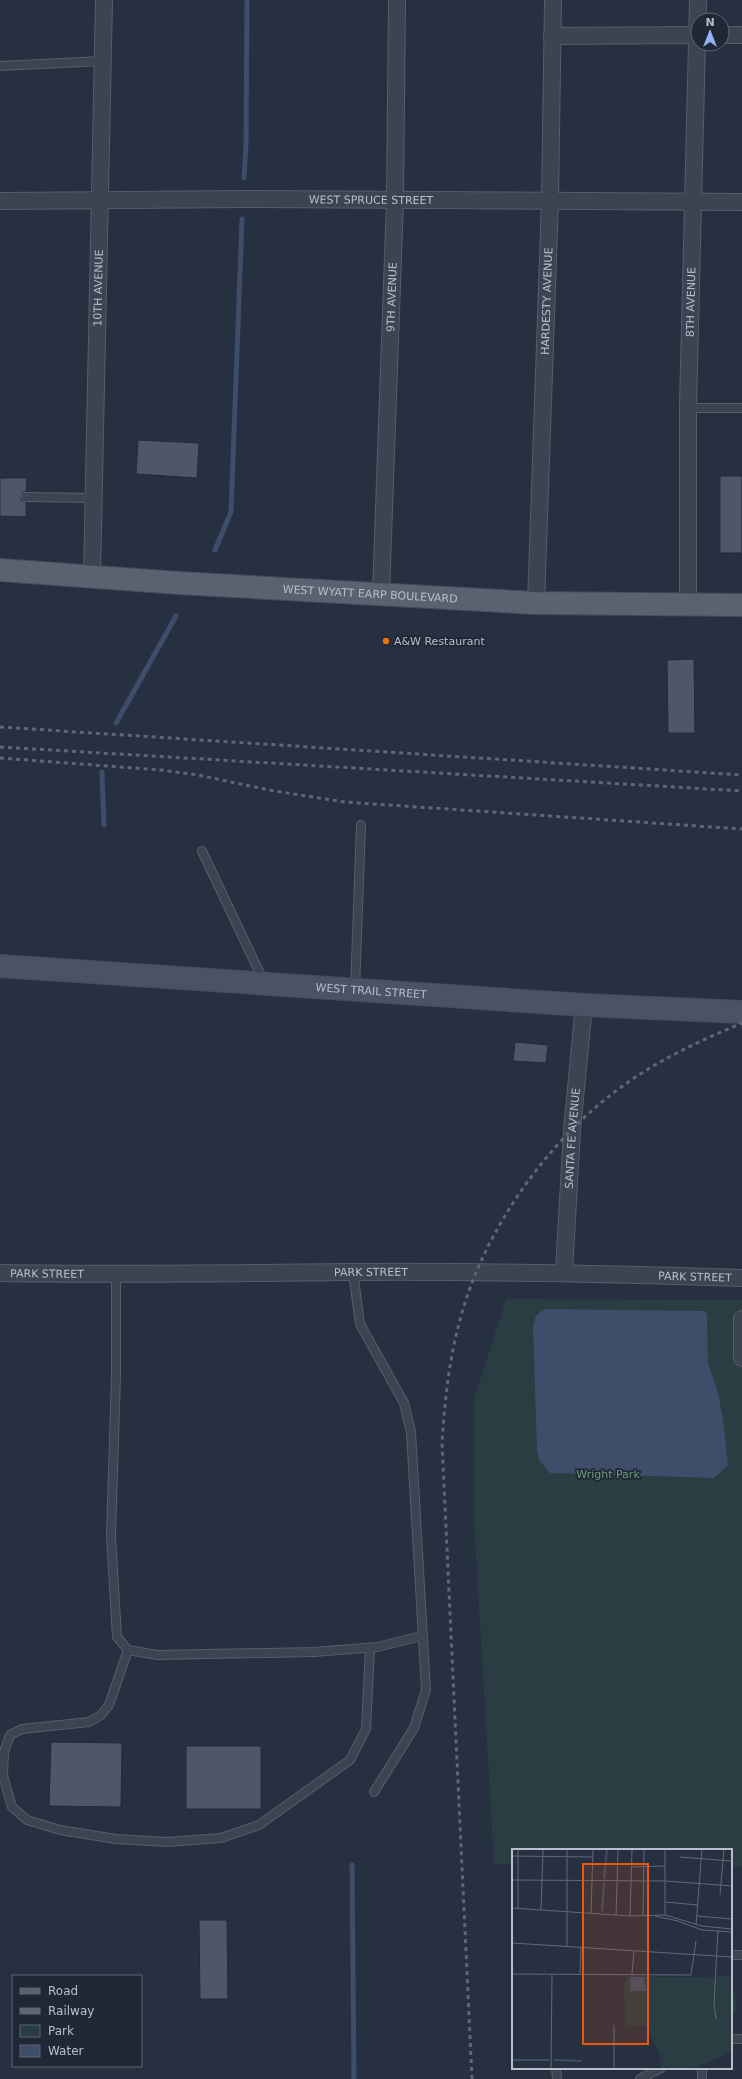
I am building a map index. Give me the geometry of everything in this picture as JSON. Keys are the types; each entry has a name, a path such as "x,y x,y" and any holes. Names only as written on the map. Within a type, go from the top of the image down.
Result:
{"main road":[{"name":"WEST WYATT EARP BOULEVARD","path":"0,570 92,577 536,603 742,605"},
{"name":"WEST TRAIL STREET","path":"0,966 167,979 265,983 584,1005 742,1012"}],"street":[{"name":"10TH AVENUE","path":"92,577 104,0"},
{"name":"9TH AVENUE","path":"381,594 395,200 397,0"},
{"name":"HARDESTY AVENUE","path":"536,603 550,201 553,0"},
{"name":"8TH AVENUE","path":"698,0 698,12"},
{"path":"552,36 690,35"},
{"path":"730,35 742,35"},
{"name":"8TH AVENUE","path":"688,604 688,408 692,202 697,52"},
{"name":"WEST SPRUCE STREET","path":"0,201 395,200 742,202"},
{"name":"SANTA FE AVENUE","path":"564,1272 572,1130 584,1005"},
{"name":"PARK STREET","path":"0,1273 116,1275 353,1272 564,1272 742,1278"},
{"path":"742,1319 742,1358"}],"lane":[{"path":"0,66 103,61"},
{"path":"688,408 742,408"},
{"path":"26,497 93,498"},
{"path":"355,990 361,825"},
{"path":"202,851 265,983"},
{"path":"353,1272 360,1324 404,1403 411,1432 426,1690 414,1728 374,1792"},
{"path":"116,1275 116,1375 111,1536 117,1638 128,1650 157,1655 314,1652 370,1648 422,1636"},
{"path":"128,1650 109,1705 101,1715 89,1722 22,1729 10,1735 4,1752 3,1776 12,1807 27,1820 60,1830 102,1836 167,1842 221,1838 259,1825 350,1760 366,1729 370,1648"},
{"path":"732,2040 742,2039"},
{"path":"556,2069 557,2079"},
{"path":"640,2079 659,2069"}],"green space":[{"name":"Wright Park","path":"506,1299 742,1300 742,1866 732,1866 732,1849 512,1849 512,1864 494,1864 474,1521 474,1399"},
{"path":"735,1993 736,2011 732,2017 732,1994"}],"water":[{"path":"547,1309 704,1311 707,1314 708,1363 718,1392 728,1465 714,1478 550,1473 539,1460 537,1451 533,1327 534,1320 537,1315"}],"building":[{"path":"138,440 199,443 197,478 136,474"},
{"path":"720,476 742,476 742,553 720,553"},
{"path":"0,478 27,478 26,492 23,492 21,497 21,500 26,502 26,517 0,516"},
{"path":"694,659 695,733 668,733 667,660"},
{"path":"515,1042 548,1045 546,1063 513,1061"},
{"path":"51,1742 122,1743 121,1807 49,1806"},
{"path":"186,1746 261,1746 261,1809 186,1809"},
{"path":"199,1920 227,1920 228,1999 200,1999"}],"waterway":[{"path":"244,178 246,143 247,0"},
{"path":"215,550 231,512 242,219"},
{"path":"116,723 176,616"},
{"path":"102,772 104,825"},
{"path":"352,1865 354,2079"}],"railway":[{"path":"0,727 742,775"},
{"path":"0,747 742,791"},
{"path":"0,758 161,770 198,775 269,790 344,802 742,829"},
{"path":"472,2079 442,1443 449,1374 459,1323 475,1274 490,1242 508,1211 528,1181 550,1153 574,1127 600,1103 654,1065 742,1023"}],"place":[{"name":"A&W Restaurant","path":"386,641"}]}
